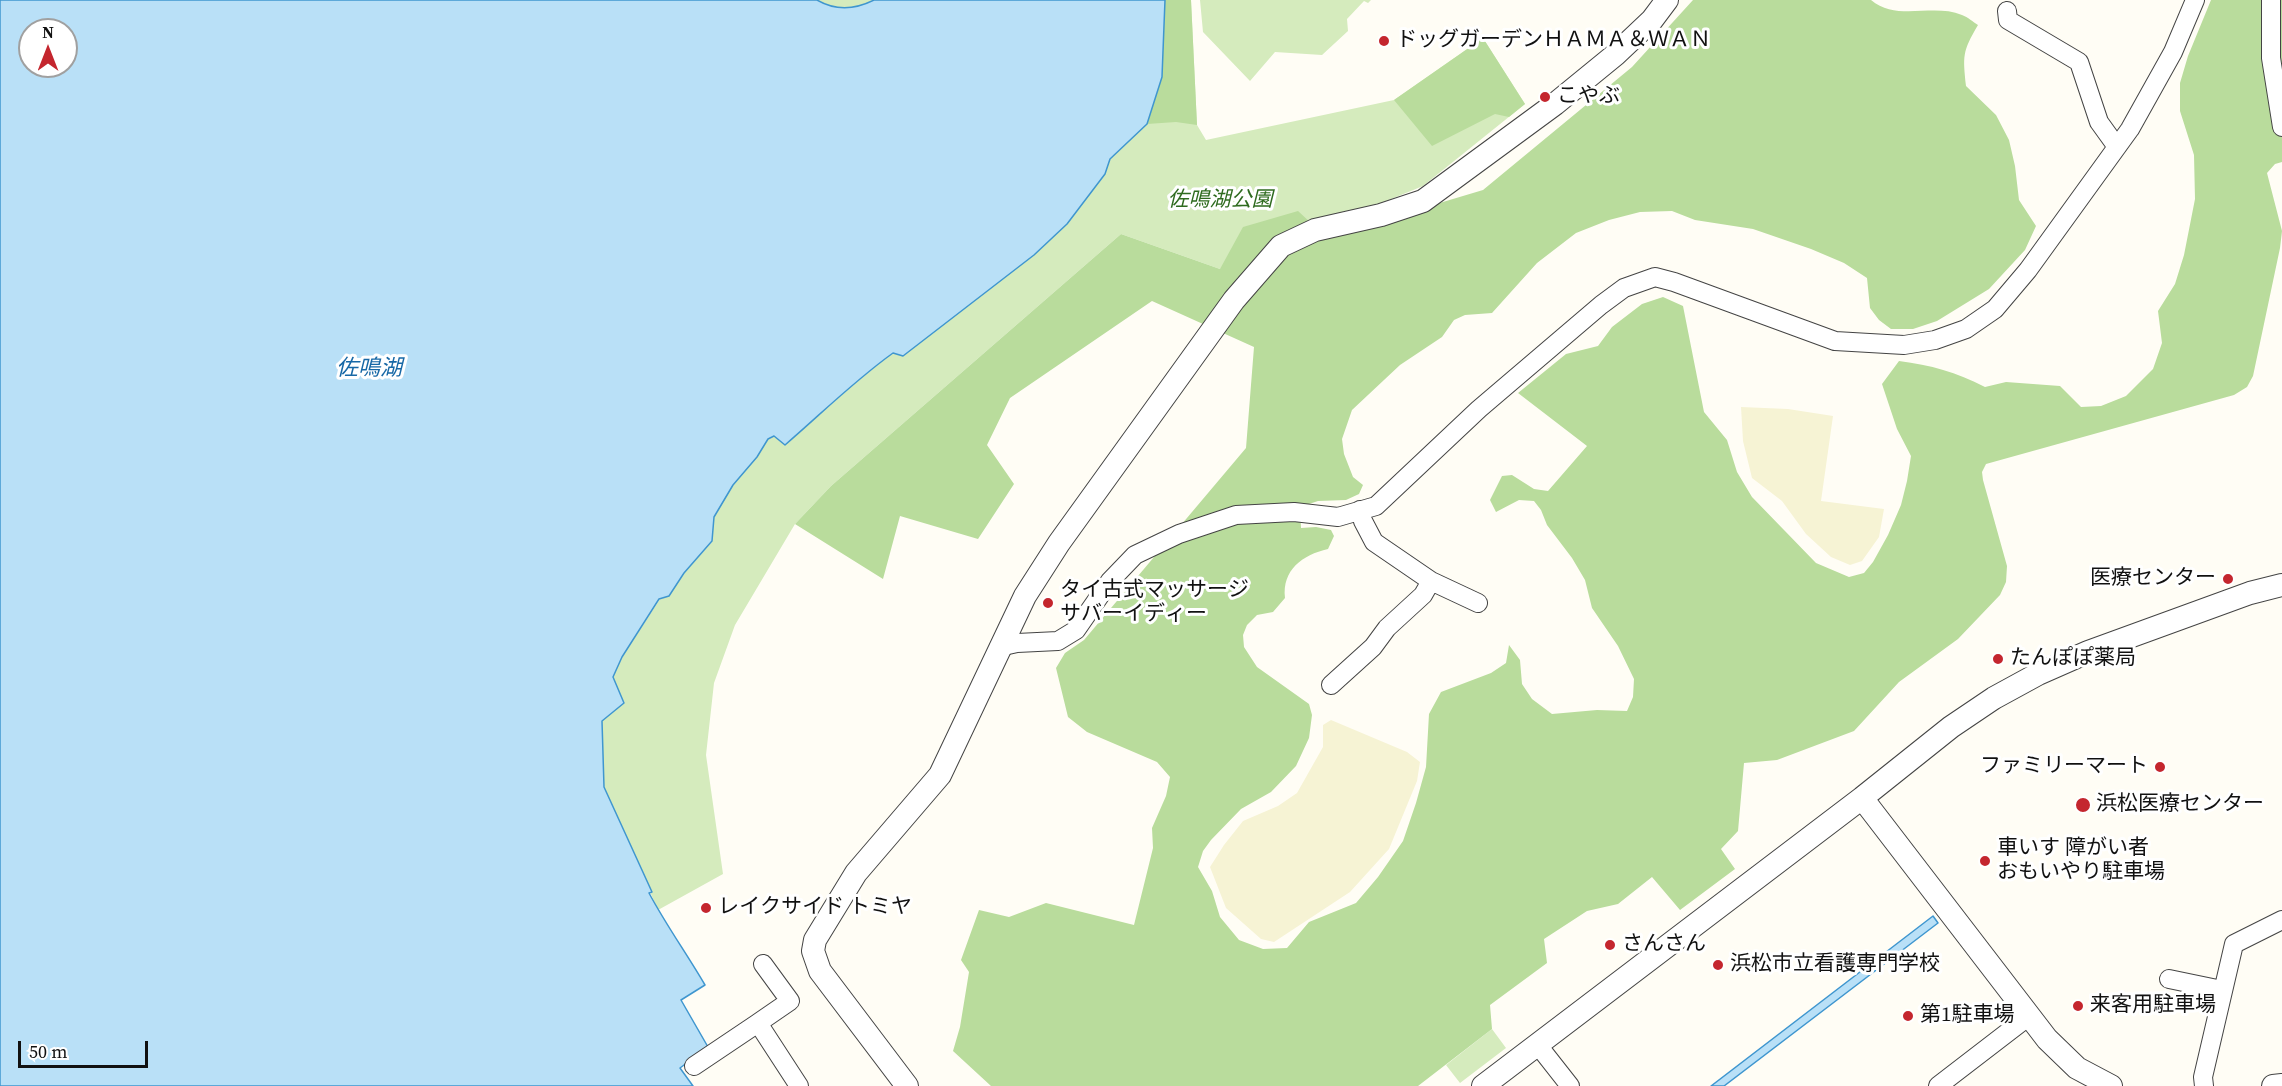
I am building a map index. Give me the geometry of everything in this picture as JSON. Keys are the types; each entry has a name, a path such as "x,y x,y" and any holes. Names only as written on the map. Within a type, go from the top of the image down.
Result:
{"street":[{"path":"907,1086 820,971 815,961 815,940 856,873 940,775 1024,596 1059,543 1234,300 1281,246 1315,230 1381,215 1423,201 1555,104 1598,69 1652,20 1667,0"},
{"path":"999,647 1017,643 1058,641 1076,630 1110,581 1136,555 1179,534 1236,515 1294,512 1338,517 1376,506 1479,409 1601,305 1624,288 1654,277 1674,282 1835,341 1904,345 1935,340 1966,329 1995,309 2028,270 2130,129 2172,52 2195,0"},
{"path":"2271,0 2271,58 2282,127"},
{"path":"2007,11 2008,20 2079,62 2099,122 2117,147"},
{"path":"1360,510 1374,542 1431,581 1478,603"},
{"path":"1331,685 1373,647 1387,628 1423,595 1431,581"},
{"path":"1483,1086 1862,798 1951,727 1994,698 2038,674 2088,652 2239,597 2282,585"},
{"path":"1862,798 2029,1016 2061,1054 2077,1068 2111,1086"},
{"path":"2204,1086 2203,1077 2234,945 2282,920"},
{"path":"694,1066 790,1002 763,964"},
{"path":"2169,979 2222,990"},
{"path":"1938,1086 2029,1016"},
{"path":"758,1023 798,1086"},
{"path":"1537,1044 1570,1086"},
{"path":"2273,1086 2282,1085"}],"shaded area":[{"path":"1741,407 1788,409 1833,416 1821,501 1884,509 1879,537 1862,561 1850,565 1831,557 1806,534 1782,501 1752,478 1743,441"},
{"path":"1331,720 1407,752 1420,762 1417,781 1389,849 1350,892 1274,942 1261,939 1226,908 1210,867 1243,821 1278,806 1297,793 1323,747 1323,725"}],"green space":[{"path":"817,0 874,0 846,8 831,6"},
{"name":"佐鳴湖公園","path":"1165,0 1191,0 1197,125 1206,140 1394,100 1483,38 1525,104 1423,186 1220,269 1121,234 831,486 795,524 735,625 714,683 706,755 723,874 658,910 604,787 602,721 624,703 613,677 622,657 660,599 669,596 684,573 712,542 714,517 733,485 757,457 768,439 774,436 785,445 893,353 903,356 1034,255 1067,224 1105,174 1110,159 1147,124 1162,77"},
{"path":"1165,0 1191,0 1197,125 1176,122 1147,124 1162,77"},
{"path":"1200,0 1371,0 1368,3 1364,1 1347,19 1348,31 1322,55 1275,52 1250,81 1203,32"},
{"path":"1693,0 1871,0 1892,10 1951,12 1964,16 1978,25 1965,54 1966,86 1996,115 2009,140 2019,200 2036,226 2025,250 1989,289 1937,321 1913,329 1891,329 1879,320 1870,308 1867,278 1844,263 1753,229 1695,220 1672,211 1640,212 1609,220 1576,233 1537,263 1492,313 1465,315 1454,320 1442,337 1400,365 1352,410 1342,439 1344,454 1353,477 1363,485 1359,494 1346,500 1318,501 1300,507 1301,528 1316,527 1331,530 1334,536 1328,549 1310,555 1296,565 1287,579 1285,598 1273,612 1257,615 1247,625 1243,635 1244,647 1257,667 1309,704 1312,715 1309,738 1296,766 1271,792 1241,809 1203,851 1198,867 1212,891 1220,917 1239,940 1263,949 1287,948 1309,922 1356,903 1378,877 1403,841 1426,767 1429,714 1441,692 1491,673 1506,663 1509,645 1520,660 1522,684 1532,699 1552,714 1597,710 1627,711 1633,697 1634,679 1618,646 1592,608 1585,580 1572,558 1547,525 1541,510 1534,501 1519,500 1496,512 1490,500 1502,476 1512,475 1534,489 1548,491 1587,446 1518,393 1566,354 1598,346 1612,327 1642,304 1663,297 1683,306 1704,412 1727,440 1737,472 1752,497 1816,563 1849,577 1864,573 1873,562 1901,505 1907,481 1911,456 1897,429 1882,384 1899,361 1943,370 1985,387 2006,382 2060,386 2081,407 2101,406 2126,396 2153,369 2162,343 2158,311 2175,284 2184,255 2195,199 2194,155 2180,111 2180,83 2188,56 2211,0 2282,0 2282,162 2275,164 2267,173 2282,231 2253,376 2247,387 2234,395 1986,464 1982,472 1983,480 2007,566 2006,582 2000,595 1958,639 1899,682 1854,731 1777,760 1744,763 1738,831 1721,849 1735,869 1680,910 1652,877 1618,904 1587,911 1544,939 1547,963 1490,1005 1492,1029 1418,1086 991,1086 953,1051 960,1027 969,972 961,960 979,910 1009,917 1046,903 1134,925 1153,848 1152,828 1166,796 1170,777 1157,762 1087,732 1068,717 1056,668 1065,653 1084,640 1246,448 1254,347 1152,301 1010,398 987,445 1014,484 978,539 900,516 883,579 795,524 831,486 1121,234 1220,269 1243,227 1298,211 1326,237 1483,190 1632,67"},
{"path":"1483,38 1525,104 1509,117 1495,114 1432,146 1394,100"},
{"path":"1492,1029 1506,1048 1460,1083 1446,1065"}],"water":[{"name":"佐鳴湖","path":"0,0 817,0 831,6 846,8 874,0 1165,0 1162,77 1147,124 1110,159 1105,174 1067,224 1034,255 903,356 893,353 851,386 785,445 774,436 768,439 757,457 733,485 714,517 712,541 684,573 669,596 659,599 622,657 613,677 624,703 602,721 604,787 652,892 649,893 705,985 681,1000 708,1047 680,1068 693,1086 0,1086"},
{"path":"1933,916 1938,923 1724,1086 1711,1086"}],"place":[{"name":"ドッグガーデンＨＡＭＡ＆ＷＡＮ","path":"1384,41"},
{"name":"こやぶ","path":"1545,97"},
{"name":"医療センター","path":"2228,579"},
{"name":"タイ古式マッサージ サバーイディー","path":"1048,603"},
{"name":"たんぽぽ薬局","path":"1998,659"},
{"name":"ファミリーマート","path":"2160,767"},
{"name":"浜松医療センター","path":"2083,805"},
{"name":"車いす 障がい者 おもいやり駐車場","path":"1985,861"},
{"name":"レイクサイド トミヤ","path":"706,908"},
{"name":"さんさん","path":"1610,945"},
{"name":"浜松市立看護専門学校","path":"1718,965"},
{"name":"来客用駐車場","path":"2078,1006"},
{"name":"第1駐車場","path":"1908,1016"}]}
